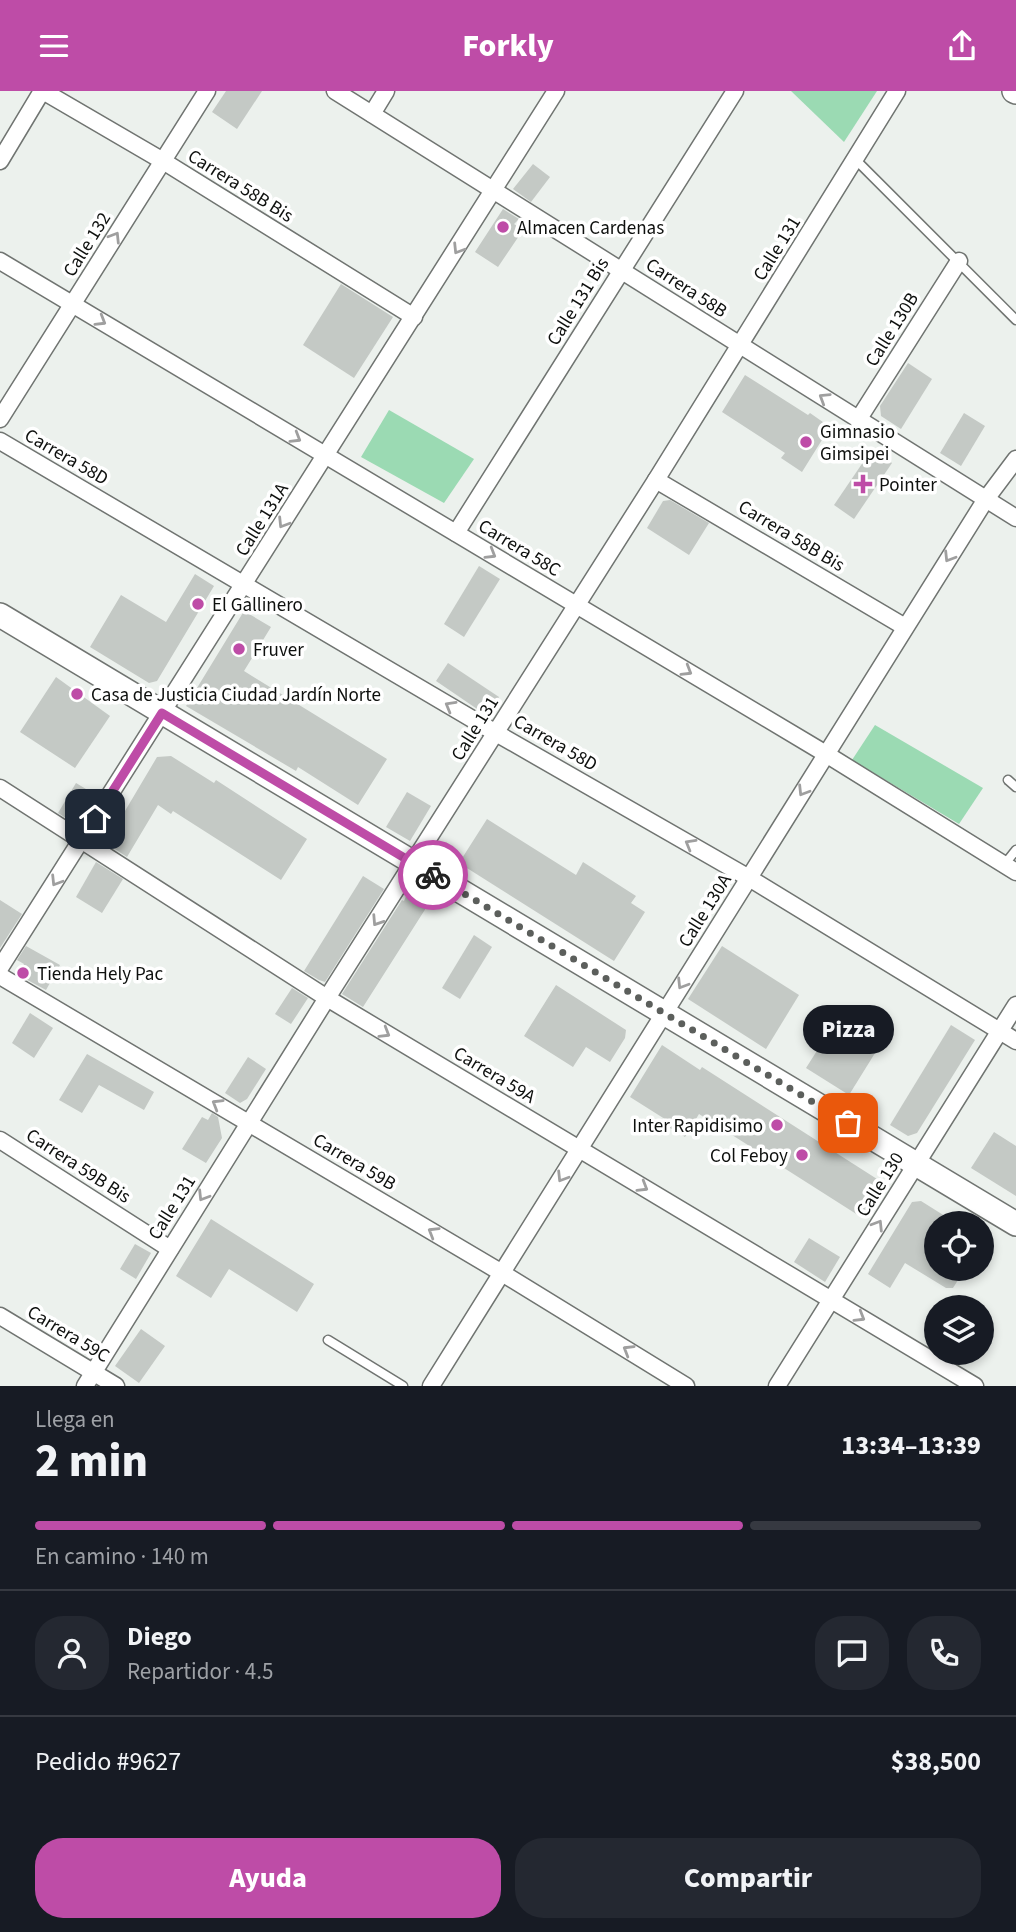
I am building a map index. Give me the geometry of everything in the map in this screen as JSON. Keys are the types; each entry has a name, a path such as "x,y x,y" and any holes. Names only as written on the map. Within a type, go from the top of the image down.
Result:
{"street":[{"path":"0,161 43,91"},
{"name":"Carrera 58B Bis","path":"43,91 163,161 414,317"},
{"name":"Calle 132","path":"0,419 207,91"},
{"name":"Carrera 58B","path":"335,91 740,347 1016,517"},
{"path":"372,114 386,91"},
{"name":"Calle 131A","path":"0,968 556,91"},
{"name":"Calle 131 Bis","path":"456,533 735,91"},
{"name":"Calle 131","path":"89,1379 248,1123 740,347 897,91"},
{"name":"Carrera 58C","path":"0,261 826,754 1010,869"},
{"name":"Calle 130B","path":"858,420 959,261"},
{"name":"Carrera 58D","path":"0,441 496,733 749,878 1016,1041"},
{"name":"Calle 130A","path":"431,1386 905,627 986,499 1016,459"},
{"name":"Carrera 58B Bis","path":"656,480 905,627"},
{"path":"0,615 1016,1224"},
{"name":"Carrera 59A","path":"0,788 327,998 975,1386"},
{"name":"Carrera 59B","path":"0,976 502,1273 686,1386"},
{"name":"Calle 130","path":"776,1386 1016,1005"},
{"name":"Carrera 59B Bis","path":"0,1140 170,1249"},
{"name":"Carrera 59C","path":"0,1316 89,1379 116,1386"}],"lane":[{"path":"855,159 1016,320"},
{"path":"1007,780 1016,787"},
{"path":"1010,869 1016,850"},
{"path":"328,1340 403,1386"}],"green space":[{"path":"791,91 877,91 844,142"},
{"path":"389,410 474,459 444,503 361,457"},
{"path":"875,725 983,788 959,824 852,760"}],"building":[{"path":"226,91 262,91 237,129 212,112"},
{"path":"533,164 550,177 531,202 513,189"},
{"path":"503,209 519,219 514,224 523,230 498,267 475,252"},
{"path":"341,284 393,317 354,378 303,345"},
{"path":"908,363 932,379 901,429 881,416 880,406"},
{"path":"745,375 830,427 802,472 781,458 785,453 722,412"},
{"path":"964,413 985,426 961,466 940,453"},
{"name":"Pointer","path":"872,449 892,463 854,519 834,505"},
{"path":"670,500 709,523 689,555 647,528 663,501"},
{"path":"479,566 500,579 464,637 444,624"},
{"path":"195,574 214,586 157,681 149,683 90,647 121,595 166,622"},
{"path":"244,611 271,627 244,671 387,759 358,805 298,767 296,771 186,706"},
{"path":"448,663 499,697 491,709 483,713 436,681"},
{"path":"56,677 110,716 75,768 20,732"},
{"path":"171,756 214,783 216,780 307,839 281,880 173,811 171,814 158,805 127,857 106,843 157,757"},
{"path":"76,783 96,795 77,825 58,813"},
{"path":"407,792 431,806 410,841 386,827"},
{"path":"487,819 576,875 583,862 636,896 631,903 645,912 614,961 459,863"},
{"path":"96,862 123,879 102,913 76,897"},
{"path":"363,876 384,889 325,982 319,980 304,971"},
{"path":"406,896 426,908 363,1007 342,994"},
{"path":"0,900 22,914 0,948"},
{"path":"474,935 492,947 460,999 442,988"},
{"path":"26,946 60,965 46,990 18,975 24,964 17,960"},
{"path":"722,946 799,995 766,1049 688,999"},
{"path":"556,985 626,1030 625,1038 610,1062 586,1047 573,1067 524,1036"},
{"path":"292,988 308,998 291,1024 275,1014"},
{"path":"30,1013 53,1028 34,1058 12,1043"},
{"path":"834,1024 857,1038 860,1033 880,1045 849,1095 806,1068"},
{"path":"951,1025 975,1040 917,1133 908,1136 890,1125"},
{"path":"662,1045 700,1070 702,1067 877,1179 880,1187 861,1217 699,1114 685,1137 665,1125 668,1121 630,1097"},
{"path":"87,1054 154,1092 144,1110 99,1085 82,1113 59,1100"},
{"path":"248,1057 266,1069 247,1099 240,1103 225,1093"},
{"path":"212,1113 218,1117 222,1138 206,1163 182,1149 202,1117 208,1120"},
{"path":"994,1132 1016,1146 1016,1196 971,1168"},
{"path":"921,1201 937,1211 924,1211 924,1275 905,1263 890,1288 868,1274 912,1202"},
{"path":"211,1219 314,1284 297,1312 229,1269 211,1298 176,1276"},
{"path":"809,1238 840,1257 825,1282 794,1262"},
{"path":"135,1244 151,1253 136,1279 120,1269"},
{"path":"935,1281 957,1281 953,1288 946,1288"},
{"path":"141,1329 165,1346 139,1383 115,1366"}],"way so far":[{"path":"433,875 848,1123"}],"place":[{"name":"Almacen Cardenas","path":"503,227"},
{"name":"Gimnasio Gimsipei","path":"806,442"},
{"name":"Pointer","path":"863,484"},
{"name":"El Gallinero","path":"198,604"},
{"name":"Fruver","path":"239,649"},
{"name":"Casa de Justicia Ciudad Jardín Norte","path":"77,694"},
{"name":"Tienda Hely Pac","path":"23,973"},
{"name":"Pizza","path":"848,1123"},
{"name":"Inter Rapidisimo","path":"777,1125"},
{"name":"Col Feboy","path":"802,1155"}],"route":[{"path":"95,819 162,713 433,875"}]}
